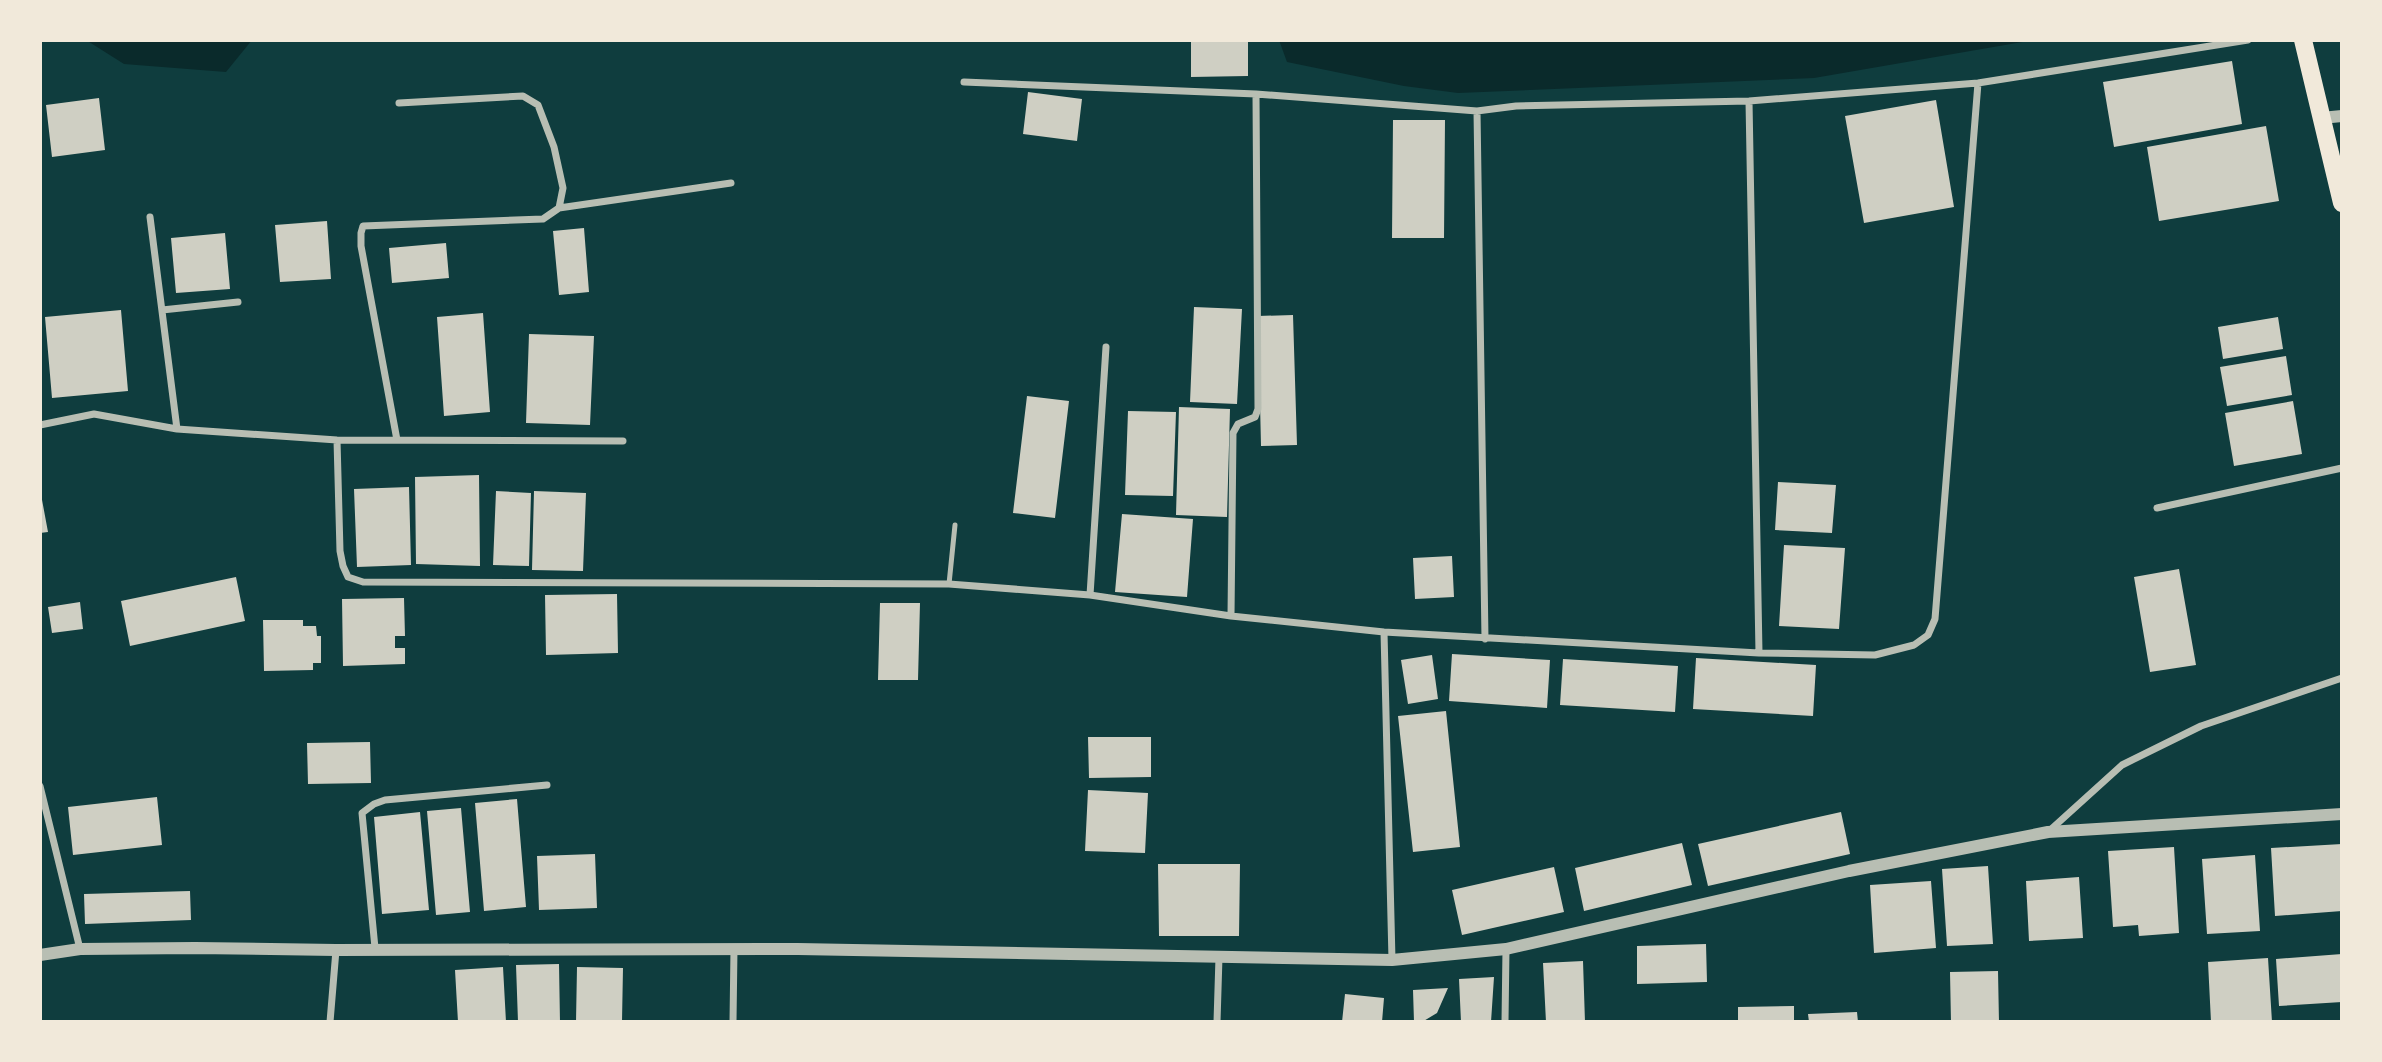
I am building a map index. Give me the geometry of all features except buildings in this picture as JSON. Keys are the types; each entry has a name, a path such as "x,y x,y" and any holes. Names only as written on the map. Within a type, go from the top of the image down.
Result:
{"main road":[{"path":"2303,40 2342,203"}],"street":[{"path":"964,82 1256,94 1477,111 1516,106 1749,101 1978,83 2248,40"},
{"path":"337,440 340,551 348,577 363,582 950,584 1090,595 1231,616 1384,632 1759,653 1875,655 1914,645 1928,635 1935,619 1978,83"},
{"path":"1231,616 1233,433 1238,424 1255,417 1258,409 1256,94"},
{"path":"399,103 510,95 523,96 538,105 554,147 563,188 559,208"},
{"path":"1749,101 1759,653"},
{"path":"1477,111 1485,639"},
{"path":"2321,118 2342,116"},
{"path":"397,440 361,246 363,226 543,219 559,208 731,183"},
{"path":"150,216 177,429"},
{"path":"162,310 239,302"},
{"path":"1090,595 1106,347"},
{"path":"40,425 94,414 177,429 337,440 623,441"},
{"path":"2157,508 2342,468"},
{"path":"1384,632 1392,960"},
{"path":"2048,832 2122,765 2201,726 2342,678"},
{"path":"375,948 362,813 384,800 547,785"},
{"path":"40,786 80,949"},
{"path":"40,955 80,949 734,949 1392,960 1506,949 1849,870 2048,832 2342,814"},
{"path":"733,1022 734,949"},
{"path":"1505,1022 1506,949"},
{"path":"330,1022 336,950"},
{"path":"1217,1022 1219,957"}],"lane":[{"path":"950,584 955,525"}],"water":[{"path":"86,40 252,40 226,72 124,64"},
{"path":"1279,40 2034,40 1814,78 1458,93 1404,86 1287,62"}]}
